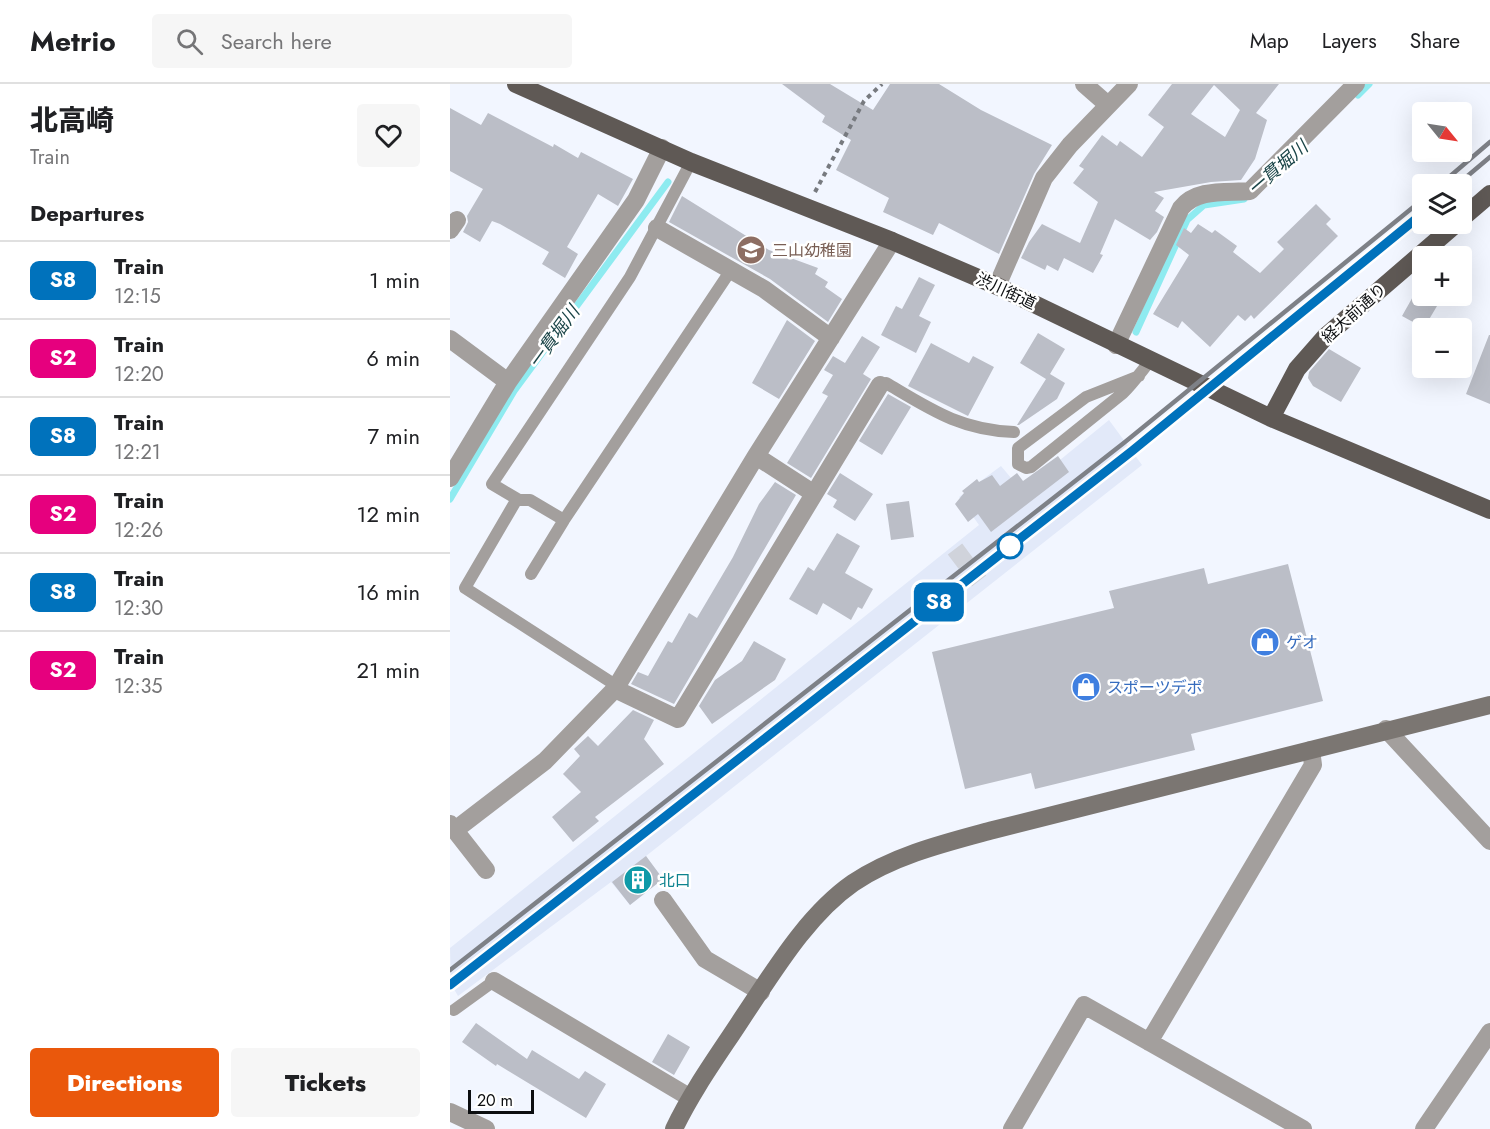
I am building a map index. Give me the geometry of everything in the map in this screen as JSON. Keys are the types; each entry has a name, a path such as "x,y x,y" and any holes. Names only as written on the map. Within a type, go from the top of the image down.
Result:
{"main road":[{"name":"渋川街道","path":"516,84 691,162 807,206 996,286 1271,418 1490,510"},
{"path":"1472,210 1490,194"},
{"name":"経大前通り","path":"1271,418 1297,369 1326,336 1444,234"}],"street":[{"path":"1084,84 1108,105"},
{"path":"996,286 1044,178 1070,145 1129,84"},
{"path":"1116,345 1181,208 1188,199 1197,195 1250,191 1356,84"},
{"path":"450,478 507,382 636,200 662,148"},
{"path":"657,228 764,289 831,338"},
{"path":"486,870 453,827 545,761 616,687 756,456 892,241"},
{"path":"450,339 507,382"},
{"path":"616,687 678,719 880,385"},
{"path":"756,456 813,494"},
{"path":"674,1129 689,1097 761,992 819,914 852,884 910,855 993,830 1386,729 1490,705"},
{"path":"1386,729 1490,841"},
{"path":"1149,1042 1313,765 1311,750"},
{"path":"663,900 705,959 761,992"},
{"path":"494,981 689,1097"},
{"path":"1012,1129 1084,1005 1303,1129"},
{"path":"1424,1129 1490,1032"},
{"path":"450,1112 486,1129"}],"lane":[{"path":"564,520 530,500 517,499 492,484 630,277 691,162"},
{"path":"531,574 564,520 731,270"},
{"path":"1138,376 1086,397 1070,408 1018,448 1016,453 1018,464 1026,468 1031,467 1123,393 1138,376 1150,361"},
{"path":"880,385 886,383 956,423 991,431 1014,432"},
{"path":"517,499 465,588 616,687"},
{"path":"454,1010 494,981"}],"path":[{"path":"807,206 864,101 882,84"}],"shaded area":[{"path":"1109,420 1142,465 646,856 663,879 630,905 611,882 458,996 451,984 450,948 979,525 959,497 1001,466 1022,491"}],"building":[{"path":"782,84 830,84 873,110 890,84 939,84 981,110 1052,145 1034,174 999,254 939,223 933,235 883,212 889,198 836,170 851,140 822,122 825,116"},
{"path":"1172,84 1279,84 1256,113 1267,120 1255,159 1241,180 1211,182 1154,192 1164,198 1155,211 1164,217 1157,232 1150,240 1115,219 1100,254 1103,255 1093,273 1064,258 1058,271 1047,265 1045,270 1021,258 1042,224 1080,243 1098,202 1073,183 1084,169 1079,166 1102,135 1117,146 1120,141 1142,157 1164,127 1148,115","holes":["1214,85 1240,110 1225,137 1191,114"]},
{"path":"450,108 481,125 488,113 553,147 554,144 578,158 581,152 633,179 618,206 598,194 567,247 578,254 565,278 542,264 549,252 500,224 492,221 480,242 463,232 468,222 467,216 483,189 450,171"},
{"path":"682,196 769,250 818,268 815,274 828,282 825,287 842,299 828,322 770,279 669,222"},
{"path":"1316,204 1331,219 1326,224 1338,236 1254,319 1251,315 1245,321 1238,315 1210,347 1182,321 1178,328 1153,314 1189,255 1176,245 1184,228 1191,233 1198,224 1212,233 1215,230 1237,246 1233,252 1260,273 1284,249 1277,242"},
{"path":"919,277 935,285 919,316 931,322 916,353 881,335 896,306 902,309"},
{"path":"1412,298 1412,306 1437,306 1430,318 1412,318 1412,321 1402,316"},
{"path":"787,320 815,341 779,399 752,383"},
{"path":"1038,333 1065,349 1050,374 1065,383 1057,399 1017,425 1046,379 1020,363"},
{"path":"1490,335 1490,404 1466,394"},
{"path":"862,336 880,347 863,374 871,379 811,478 787,463 828,396 822,393 833,375 824,370 833,356 845,363"},
{"path":"931,343 969,363 973,356 994,367 968,416 908,386"},
{"path":"1329,349 1361,368 1341,402 1313,386 1308,378 1309,372"},
{"path":"888,394 911,407 882,455 859,441"},
{"path":"1058,456 1069,472 991,532 978,514 968,522 955,504 964,493 962,491 977,479 979,482 992,475 1000,486 1017,473 1023,481"},
{"path":"840,473 873,494 855,521 833,507 837,500 827,494"},
{"path":"775,482 796,495 674,704 631,684 638,672 648,676 668,641 672,643 689,613 697,618 733,557 759,504"},
{"path":"909,501 914,537 891,540 886,504"},
{"path":"837,533 860,546 845,573 873,589 862,609 858,607 851,620 823,603 817,615 789,599 808,567 814,571"},
{"name":"スポーツデポ","path":"1288,564 1323,701 1191,734 1195,750 1035,789 1031,773 965,789 932,652 1114,608 1109,591 1204,568 1208,584"},
{"path":"754,641 786,659 775,680 712,724 699,706 715,680 742,661"},
{"path":"633,710 654,720 644,739 664,764 595,817 599,821 573,842 552,817 581,792 563,774 580,756 574,749 588,736 598,746"},
{"name":"北口","path":"646,856 663,879 630,905 612,882"},
{"path":"476,1023 527,1059 532,1050 579,1079 585,1071 606,1084 586,1118 497,1064 496,1066 462,1042"},
{"path":"668,1034 690,1047 674,1075 652,1062"}],"waterway":[{"name":"一貫堀川","path":"1358,95 1369,84"},
{"name":"一貫堀川","path":"450,499 514,391 668,182"},
{"name":"一貫堀川","path":"1136,332 1187,220 1204,205 1244,199"}],"tunnel":[{"path":"955,549 979,581"}],"railway":[{"path":"1453,174 1490,142"},
{"path":"1470,174 1490,157"},
{"path":"450,970 1125,442 1412,208"},
{"path":"450,985 1132,451 1412,222"}],"train":[{"name":"S8","path":"450,985 1132,451 1412,222"}],"place":[{"name":"三山幼稚園","path":"751,250"},
{"name":"ゲオ","path":"1265,642"},
{"name":"スポーツデポ","path":"1086,687"},
{"name":"北口","path":"638,880"}]}
